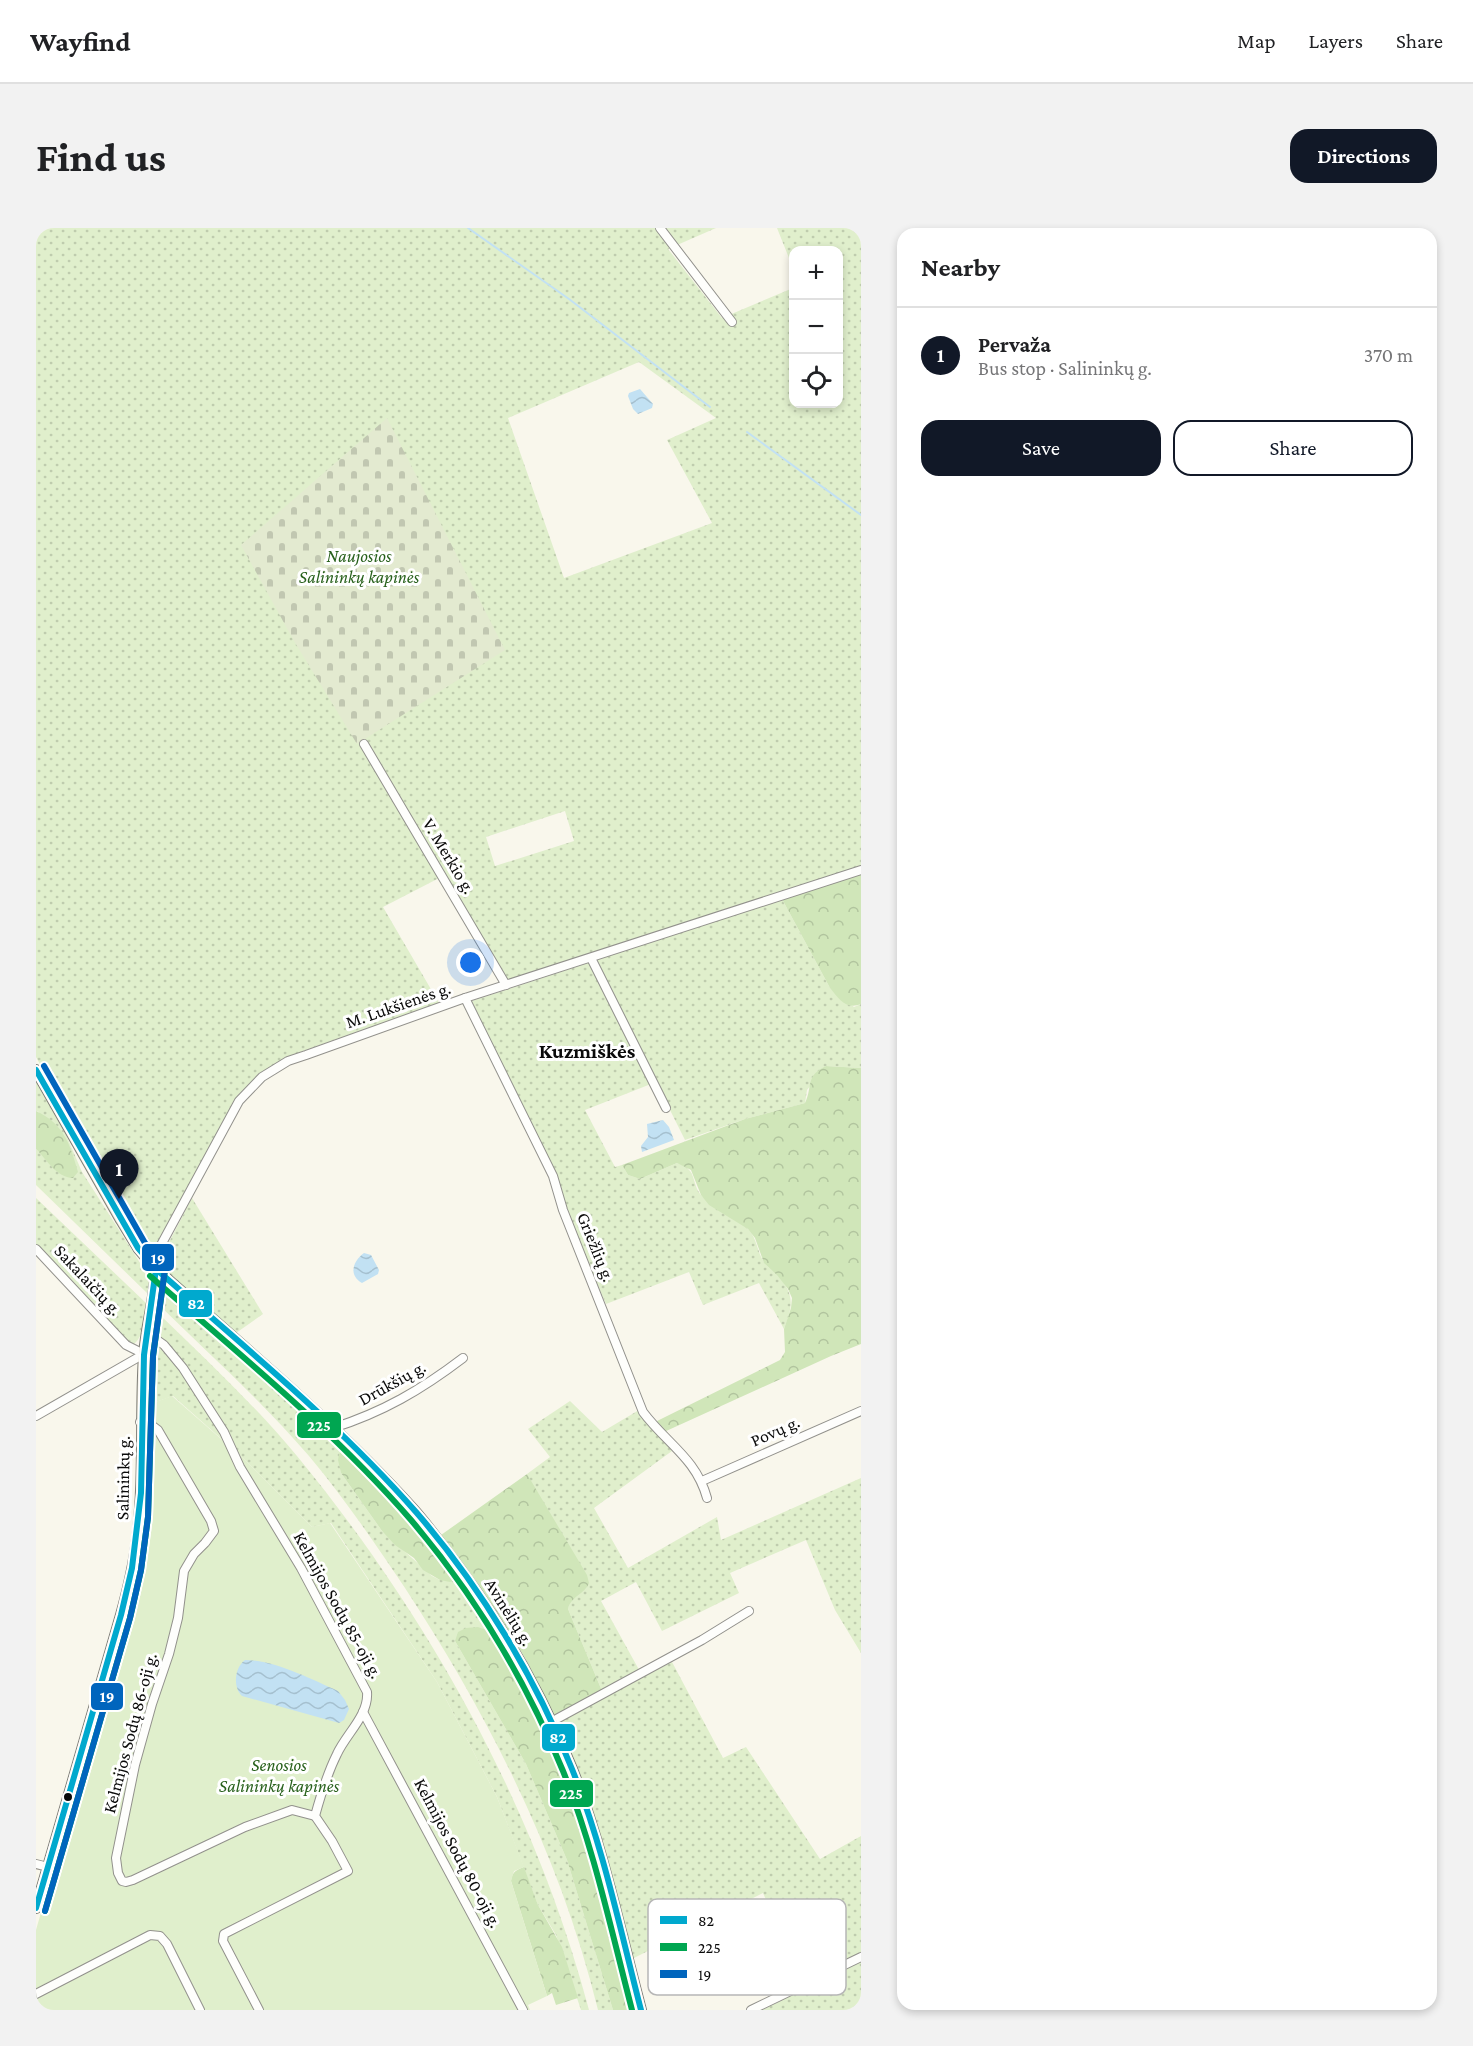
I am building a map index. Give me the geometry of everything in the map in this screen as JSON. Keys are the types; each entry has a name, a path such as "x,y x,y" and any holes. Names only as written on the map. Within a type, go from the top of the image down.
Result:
{"main road":[{"path":"36,1070 121,1220 138,1248 156,1269"},
{"name":"Salininkų g.","path":"36,1908 121,1616 133,1567 140,1504 144,1354 146,1332 156,1287 156,1269"},
{"name":"Avinėlių g.","path":"156,1269 333,1428 415,1510 477,1591 515,1652 572,1769 589,1818 641,2010"}],"street":[{"path":"660,228 732,322"},
{"name":"V. Merkio g.","path":"363,744 506,985"},
{"name":"M. Lukšienės g.","path":"156,1269 161,1245 239,1101 262,1077 288,1061 465,998 861,870"},
{"path":"591,957 666,1108"},
{"name":"Griežlių g.","path":"465,998 553,1176 563,1210 643,1412 688,1460 702,1481 707,1498"},
{"name":"Sakalaičių g.","path":"38,1255 126,1346 144,1354"},
{"name":"Kelmijos Sodų 85-oji g.","path":"146,1332 164,1345 177,1361 224,1432 240,1467 301,1568 365,1687 367,1700 363,1712"},
{"path":"36,1416 144,1354"},
{"name":"Drūkšių g.","path":"333,1428 383,1410 417,1391 463,1358"},
{"name":"Povų g.","path":"702,1481 861,1411"},
{"name":"Kelmijos Sodų 86-oji g.","path":"141,1422 150,1424 158,1430 211,1521 214,1531 194,1554 184,1571 176,1627 135,1765 118,1842 116,1858 118,1873 122,1881 133,1880 245,1827 292,1809 315,1816"},
{"path":"551,1722 702,1640 749,1611"},
{"path":"259,2010 223,1941 224,1934 348,1871 315,1816 326,1778 338,1751 363,1712"},
{"name":"Kelmijos Sodų 80-oji g.","path":"363,1712 523,2010"},
{"path":"36,1864 48,1868"},
{"path":"36,1994 130,1945 155,1935 160,1936 167,1944 200,2010"},
{"path":"846,1964 861,1957"},
{"path":"751,2010 782,1995"}],"green space":[{"path":"36,228 716,228 668,249 722,318 789,290 789,408 843,408 843,246 789,246 789,258 777,228 861,228 861,866 509,981 445,875 383,907 439,1003 300,1052 262,1073 239,1094 154,1249 143,1244 99,1172 36,1057","holes":["639,362 716,418 667,440 712,523 564,578 508,418","565,811 574,841 495,866 486,837"]},
{"name":"Naujosios Salininkų kapinės","path":"387,418 505,650 357,744 294,641 241,545"},
{"path":"861,874 861,1004 851,1006 843,1002 830,988 782,899"},
{"path":"782,899 830,988 854,1007 861,1004 861,1068 826,1066 807,1090 805,1103 745,1119 685,1140 656,1082 585,1110 615,1167 622,1165 628,1175 640,1179 677,1163 684,1166 689,1169 703,1197 748,1229 764,1262 787,1288 791,1300 784,1329 759,1283 703,1305 689,1272 606,1304 472,1001"},
{"path":"826,1066 861,1068 861,1344 664,1432 655,1422 780,1360 785,1352 784,1329 792,1298 777,1275 764,1263 755,1238 748,1229 709,1205 701,1195 691,1170 677,1163 640,1179 628,1175 622,1165 745,1119 805,1103 812,1078"},
{"path":"36,1081 67,1137 82,1172 142,1266 149,1283 147,1293 36,1185 36,1149 42,1155 39,1112 36,1111"},
{"path":"36,1111 53,1122 64,1136 78,1172 73,1178 57,1172 36,1149"},
{"path":"36,1198 146,1303 142,1330 134,1344 128,1341 36,1246"},
{"path":"192,1198 263,1314 236,1333 169,1274 165,1265 165,1250"},
{"path":"170,1290 176,1292 223,1335 237,1354 254,1369 273,1381 344,1447 339,1454 341,1473 382,1531 432,1576 440,1580 460,1577 502,1641 455,1641 526,1764 567,1860 613,2010 598,2010 583,1954 564,1898 520,1791 466,1687 436,1637 371,1538 309,1456 255,1398 159,1305 163,1293"},
{"path":"158,1313 247,1400 297,1456 346,1518 434,1649 473,1718 508,1788 539,1861 566,1935 589,2010 581,2010 556,1935 538,1905 497,1797 437,1682 331,1523 312,1527 244,1459 173,1396 147,1405 147,1371"},
{"name":"Senosios Salininkų kapinės","path":"172,1396 244,1459 312,1527 330,1523 437,1682 497,1797 524,1867 514,1871 511,1881 547,1996 528,2005 530,2010 36,2010 36,1930 147,1542 147,1405"},
{"path":"570,1401 602,1432 639,1410 672,1451 594,1508 628,1568 717,1517 721,1540 861,1478 861,1653 835,1610 806,1540 730,1573 739,1593 662,1631 636,1582 601,1601 643,1677 672,1662 723,1758 746,1747 820,1859 861,1836 861,2010 762,2010 793,1995 846,1995 846,1899 766,1899 763,1893 751,1899 648,1899 648,1951 632,1959 554,1716 602,1691 568,1609 569,1602 577,1595 527,1474 550,1457 528,1429"},
{"path":"344,1447 390,1493 460,1577 450,1582 440,1580 423,1570 414,1558 395,1545 382,1531 341,1473 338,1460"},
{"path":"527,1474 587,1575 589,1583 587,1587 572,1601 568,1609 602,1691 554,1716 525,1658 497,1612 441,1535"},
{"path":"478,1627 497,1635 509,1650 547,1722 564,1762 592,1844 637,2010 613,2010 567,1860 526,1764 455,1641 458,1632 466,1628"},
{"path":"524,1867 538,1905 562,1947 578,1998 556,2005 552,1993 547,1996 511,1881 512,1875"}],"water":[{"path":"640,389 653,404 652,408 638,414 633,409 628,396 629,393"},
{"path":"663,1120 669,1127 674,1140 642,1152 641,1146 648,1137 647,1124"},
{"path":"364,1253 371,1255 379,1270 378,1274 362,1283 355,1276 354,1268 357,1260"},
{"path":"245,1660 280,1667 338,1691 349,1709 344,1720 339,1723 242,1696 237,1688 236,1678"}],"waterway":[{"path":"468,228 569,299 710,407"},
{"path":"747,432 861,515"}],"transit line":[{"name":"19","path":"44,1066 145,1243 165,1269 153,1356 148,1517 141,1570 130,1618 45,1911"},
{"name":"82","path":"36,1070 138,1248 156,1269 290,1386 355,1447 416,1512 463,1571 484,1602 524,1667 572,1769 602,1858 641,2010"},
{"name":"82","path":"36,1908 121,1615 132,1568 141,1493 144,1355 156,1269 145,1257"},
{"name":"225","path":"45,1911 130,1618 141,1570 148,1517 153,1356 165,1270"},
{"name":"225","path":"150,1276 285,1393 350,1455 411,1520 477,1608 532,1704 563,1771 593,1859 632,2010"}],"place":[{"name":"Pervaža","path":"119,1199"}],"district":[{"name":"Kuzmiškės","path":"587,1051"}]}
